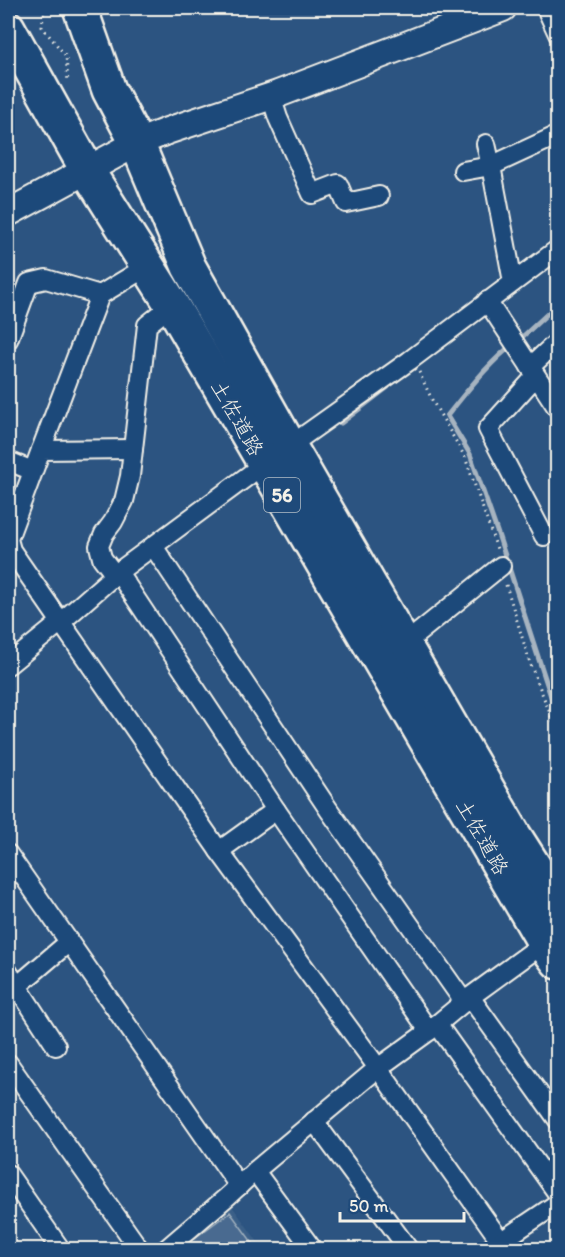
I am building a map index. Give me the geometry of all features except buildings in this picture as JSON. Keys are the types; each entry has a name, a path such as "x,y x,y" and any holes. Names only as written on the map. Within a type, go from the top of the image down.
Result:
{"highway":[{"name":"土佐道路","path":"80,8 110,90 137,143 189,267 277,456 553,946"},
{"name":"土佐道路","path":"8,28 87,170 172,305 404,643 514,836 558,904"}],"street":[{"path":"8,213 137,143 271,96 503,8"},
{"path":"546,8 558,34"},
{"path":"271,96 278,118 312,194 338,184 346,203 379,196"},
{"path":"463,171 491,166 558,135"},
{"path":"486,144 513,282"},
{"path":"8,665 116,574 153,546 409,362 558,249"},
{"path":"148,266 100,295 8,539 11,550 219,851 378,1068 498,1247 558,1203"},
{"path":"8,340 29,283 46,279 100,295"},
{"path":"487,301 558,409"},
{"path":"172,305 147,326 130,476 124,501 99,546 102,558 116,574 276,810 433,1027 558,1194"},
{"path":"544,536 488,429 558,341"},
{"path":"41,450 133,449"},
{"path":"8,461 33,471"},
{"path":"153,546 330,810 467,1000 558,1120"},
{"path":"404,643 501,566"},
{"path":"219,851 276,810"},
{"path":"8,855 239,1186"},
{"path":"56,1046 10,984 69,942"},
{"path":"165,1250 378,1068 467,1000 553,946"},
{"path":"8,1063 140,1250"},
{"path":"314,1121 409,1250"},
{"path":"255,1171 313,1250"},
{"path":"8,1174 61,1250"}],"path":[{"path":"44,8 42,27 66,56 68,86"},
{"path":"409,362 418,371 465,457 497,550 531,666 558,733"}],"shaded area":[{"path":"229,1202 263,1249 173,1250"},
{"path":"230,1212 257,1249 180,1249"}],"waterway":[{"path":"520,339 558,304"},
{"path":"507,349 483,373 447,416 470,454 558,718"},
{"path":"341,423 388,387"}]}
